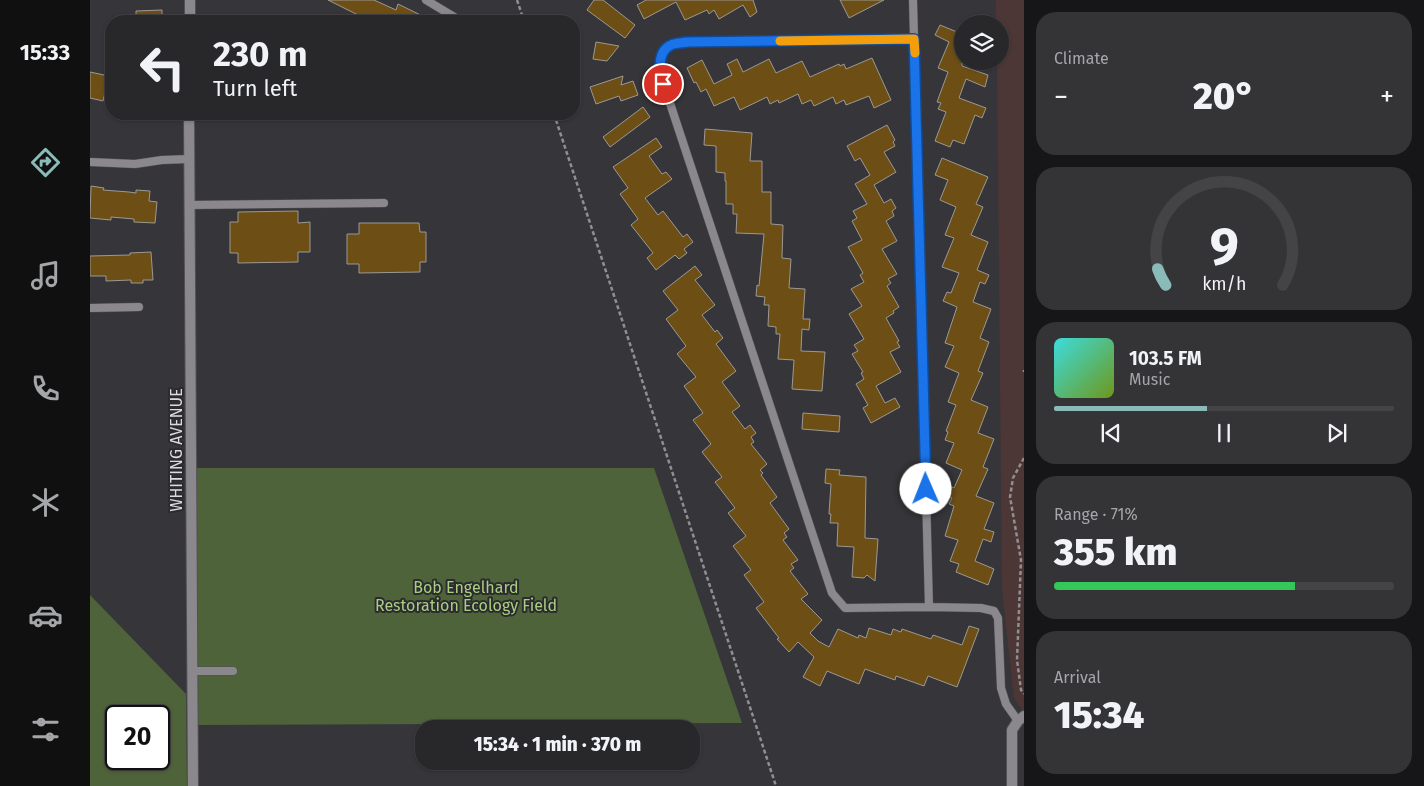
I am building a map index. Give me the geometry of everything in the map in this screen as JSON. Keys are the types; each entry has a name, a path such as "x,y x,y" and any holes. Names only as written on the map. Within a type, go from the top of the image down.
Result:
{"street":[{"path":"190,0 190,15"},
{"name":"WHITING AVENUE","path":"189,120 193,786"},
{"path":"1012,786 1012,730 1021,718"}],"lane":[{"path":"426,0 451,15"},
{"path":"913,0 929,607"},
{"path":"914,39 687,42 670,45 662,54 659,70 832,593 845,608 982,608 994,611 998,618 1001,688 1006,704 1021,718"},
{"path":"90,162 136,164 162,160 189,159"},
{"path":"189,205 384,203"},
{"path":"90,308 139,307"},
{"path":"192,671 233,671"}],"path":[{"path":"517,0 522,15"},
{"path":"556,120 776,786"},
{"path":"1024,458 1013,478 1010,497 1021,560 1017,660 1021,690 1024,694"}],"shaded area":[{"path":"996,0 1024,0 1024,713 1014,698 1002,590 997,70 1009,70 1009,15 996,15"}],"green space":[{"name":"Bob Engelhard Restoration Ecology Field","path":"191,468 654,468 742,723 700,723 700,720 415,720 415,724 193,725"},
{"path":"90,595 186,694 187,786 90,786"}],"building":[{"path":"328,0 374,0 396,10 398,4 421,15 358,15"},
{"path":"594,0 603,0 635,25 625,38 587,10"},
{"path":"646,0 753,0 757,12 750,17 743,5 719,19 714,10 709,14 707,10 685,20 676,2 644,19 637,5"},
{"path":"840,0 884,0 849,18"},
{"path":"162,10 162,15 136,15 136,11"},
{"path":"940,25 954,31 954,70 974,70 988,75 985,87 966,79 959,98 986,108 982,118 975,115 964,144 953,140 950,147 935,141 946,112 938,109 941,103 937,102 948,72 938,68 949,42 935,35"},
{"path":"596,42 619,46 607,61 593,59"},
{"path":"872,58 891,100 874,108 869,96 846,105 844,100 836,104 833,97 814,106 811,100 802,104 798,94 779,103 778,100 770,104 767,97 740,110 734,97 714,106 706,89 701,92 696,82 694,83 687,68 702,60 714,84 732,75 727,64 737,59 743,72 769,59 776,73 802,61 810,77 839,64 840,66 844,64 846,69"},
{"path":"90,72 105,75 103,101 90,98"},
{"path":"623,76 621,85 633,81 638,95 621,101 619,96 596,104 590,87"},
{"path":"643,107 650,117 610,147 603,137"},
{"path":"887,125 895,140 893,142 895,146 884,152 896,172 874,185 884,203 891,199 896,208 892,211 894,216 886,221 897,241 882,249 897,274 888,279 891,283 887,286 899,307 886,318 899,341 897,342 900,347 890,352 901,372 876,386 885,403 895,398 900,407 871,423 863,408 868,405 856,384 864,379 861,373 863,372 852,354 858,351 854,345 864,339 849,314 862,306 851,289 864,282 860,275 863,273 848,247 862,240 852,221 857,218 853,211 867,204 855,184 870,175 860,158 855,161 847,146"},
{"path":"705,129 752,133 750,161 762,161 762,192 771,192 771,224 783,225 782,258 791,259 789,288 805,289 803,319 810,319 809,330 802,329 801,351 825,352 822,391 792,389 794,360 778,359 780,334 776,334 776,327 768,326 769,305 764,305 765,297 756,296 757,285 759,286 764,234 736,233 737,214 733,214 733,204 726,204 725,173 716,172 716,146 704,145"},
{"path":"656,138 662,147 649,156 662,174 666,172 672,179 645,198 658,215 663,211 683,237 687,234 693,242 684,249 687,253 679,259 675,255 656,270 647,258 653,253 631,225 638,219 620,194 628,188 613,167"},
{"path":"942,158 988,177 976,204 983,207 971,235 988,242 977,270 989,275 985,284 980,282 973,302 991,309 980,338 989,342 978,371 983,373 971,400 988,407 978,433 994,439 983,467 988,469 976,496 994,503 984,529 994,532 991,542 983,539 975,561 994,569 988,585 956,572 959,564 950,561 958,540 945,536 954,506 949,504 952,498 946,495 950,486 954,488 962,470 946,463 954,443 945,440 948,432 946,431 956,405 948,402 959,373 945,367 954,346 945,343 957,307 943,301 947,292 951,293 959,273 942,267 954,238 945,235 956,207 940,200 948,180 935,175"},
{"path":"91,186 104,188 103,190 136,193 136,190 150,191 149,201 157,202 155,223 134,222 134,219 111,217 111,220 90,218"},
{"path":"298,211 298,223 310,222 310,252 298,252 298,262 238,263 238,253 230,253 230,222 238,222 238,212"},
{"path":"359,223 419,223 420,232 426,232 426,262 420,262 420,272 359,273 359,264 347,264 347,234 359,234"},
{"path":"151,252 153,280 143,280 143,283 131,283 131,280 106,281 106,276 90,276 90,256 130,255 130,253"},
{"path":"695,266 702,275 695,280 715,305 702,315 715,332 717,330 723,338 716,344 736,371 722,382 740,406 732,412 745,429 750,425 756,433 751,437 754,442 751,444 767,464 760,470 763,473 761,475 777,497 770,503 789,529 784,533 787,537 783,540 798,560 791,564 794,568 790,571 808,594 801,599 822,620 810,633 818,641 829,647 838,629 858,638 859,635 866,638 869,628 891,635 893,629 901,632 902,629 931,639 933,635 962,645 969,626 979,629 957,687 928,676 924,686 896,676 895,680 865,669 859,684 827,671 820,686 803,677 814,657 798,642 789,652 777,639 779,638 756,608 764,602 744,575 751,570 733,546 746,536 728,513 735,508 715,482 722,477 702,452 711,444 693,420 703,413 684,386 696,377 677,354 686,346 666,319 678,310 663,291"},
{"path":"803,413 840,416 839,432 802,429"},
{"path":"826,469 840,470 839,475 866,477 865,538 878,539 875,581 867,575 864,578 852,577 854,547 837,546 838,523 830,523 831,484 825,483"}],"slow traffic":[{"path":"780,41 914,39 915,53"}],"route":[{"path":"663,84 659,70 662,54 670,45 687,42 914,39 926,489"}]}
